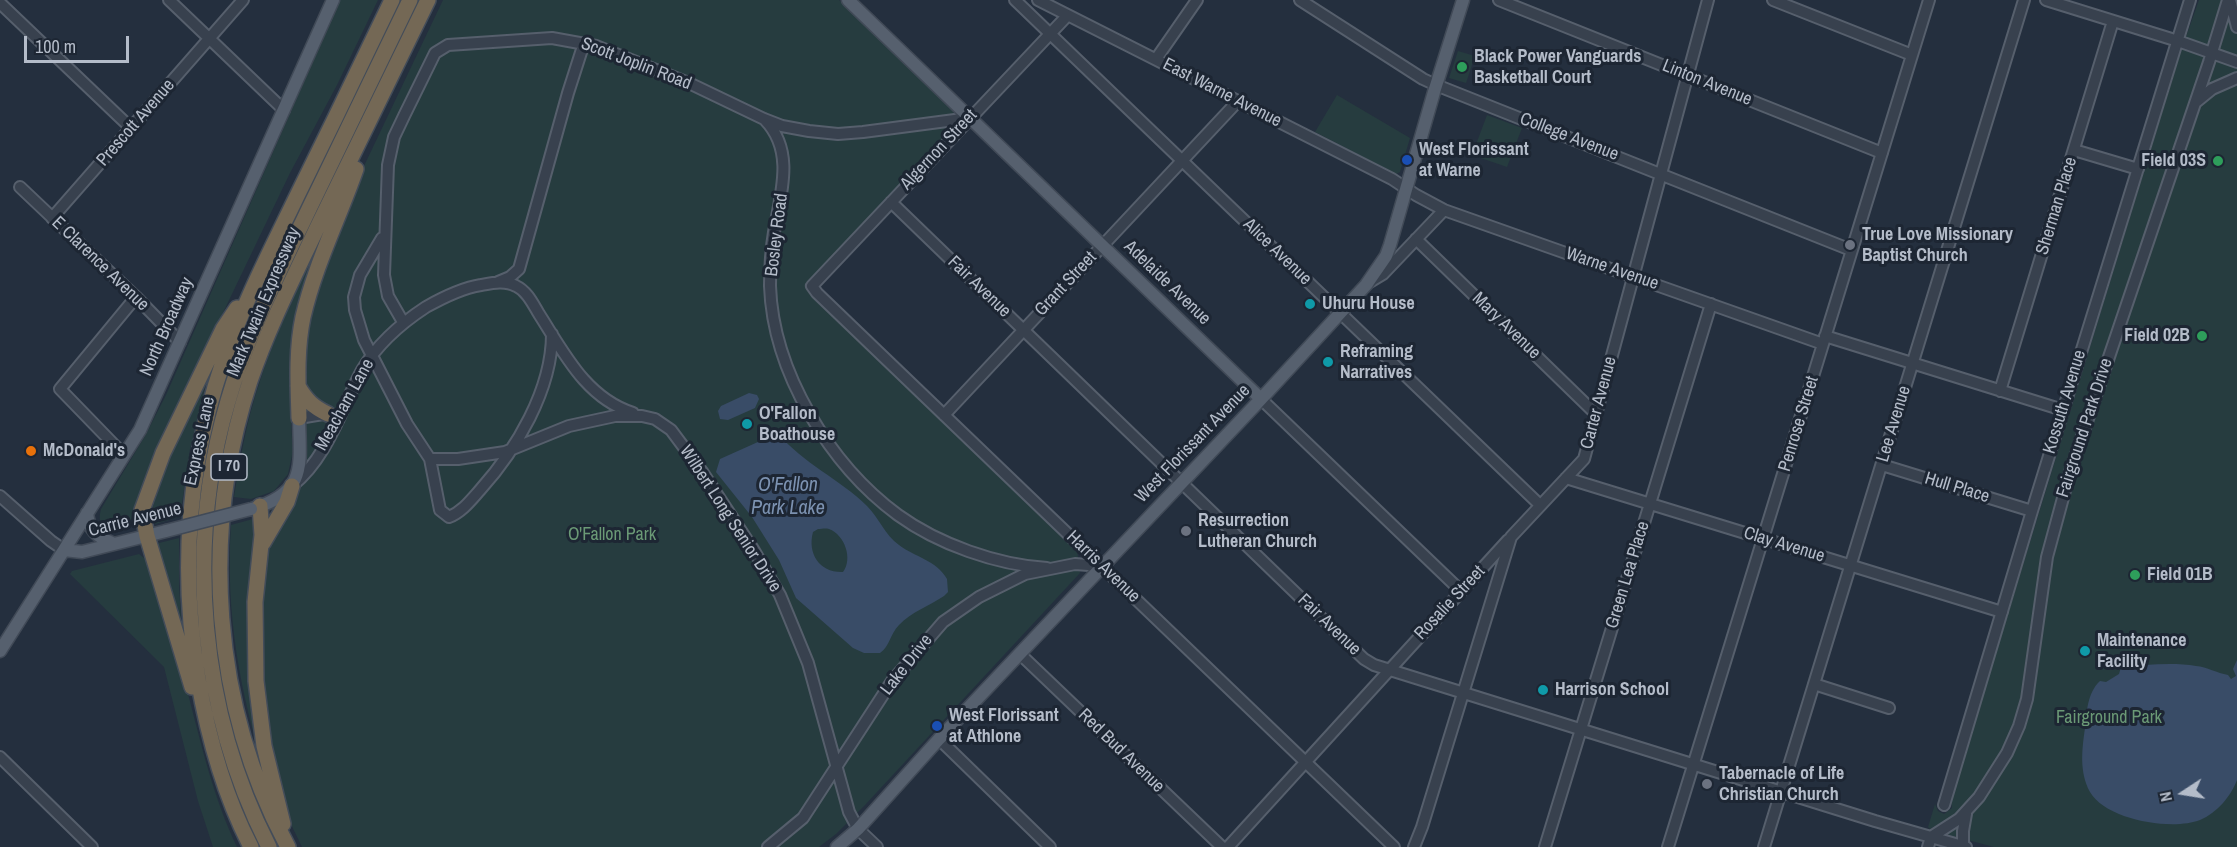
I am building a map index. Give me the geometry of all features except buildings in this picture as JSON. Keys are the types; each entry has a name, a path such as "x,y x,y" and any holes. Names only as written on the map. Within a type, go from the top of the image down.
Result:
{"highway":[{"name":"Mark Twain Expressway","path":"251,847 227,790 212,741 200,690 192,640 188,580 190,512 202,435 215,385 232,337 392,0"},
{"name":"Express Lane","path":"269,847 249,804 232,756 219,706 210,656 205,605 204,554 212,469 227,402 253,329 410,0"},
{"name":"Mark Twain Expressway","path":"288,847 257,781 242,732 223,632 220,590 224,504 236,430 259,357 278,310 420,15 430,0"},
{"path":"299,418 300,339 310,292 376,106"},
{"path":"212,741 182,658 147,536 142,510 162,453 223,329 258,279"},
{"path":"298,385 305,398 315,408 328,414"},
{"path":"260,552 267,535 287,502 292,486"},
{"path":"255,508 262,518 254,624 258,703 264,746 288,847"}],"main road":[{"name":"North Broadway","path":"0,651 143,424 333,0"},
{"name":"Adelaide Avenue","path":"848,0 1261,399"},
{"name":"West Florissant Avenue","path":"837,847 858,829 939,739 1366,285 1386,256 1463,0"},
{"path":"292,486 298,476 300,464 299,418"},
{"name":"Carrie Avenue","path":"64,550 82,552 255,508 283,494 292,486"},
{"path":"87,513 92,531 98,537 112,543"}],"street":[{"path":"170,0 284,110"},
{"name":"Prescott Avenue","path":"52,218 243,0"},
{"name":"Alice Avenue","path":"1015,0 1540,505"},
{"name":"East Warne Avenue","path":"1038,0 1405,187"},
{"path":"1156,59 1197,0"},
{"name":"College Avenue","path":"1300,0 1423,79 1436,85 1851,250"},
{"name":"Linton Avenue","path":"1500,0 1882,153"},
{"name":"Carter Avenue","path":"1414,847 1465,692 1511,537 1584,459 1708,0"},
{"path":"1773,0 1912,55"},
{"name":"Penrose Street","path":"1668,847 1929,0"},
{"name":"Lee Avenue","path":"1764,847 2024,0"},
{"path":"2046,0 2237,62"},
{"name":"Kossuth Avenue","path":"1944,806 2032,511 2190,0"},
{"path":"2229,0 2237,27"},
{"name":"Fairground Park Drive","path":"1930,842 1966,814 1993,777 2019,726 2027,699 2047,557 2058,511 2229,0"},
{"path":"0,3 131,128"},
{"name":"Algernon Street","path":"813,286 1067,16"},
{"name":"Sherman Place","path":"2000,391 2113,21"},
{"name":"Scott Joplin Road","path":"403,322 392,306 385,287 384,232 390,150 404,116 440,48 448,45 528,38 552,38 584,43 616,53 691,84 782,126 838,134 970,118"},
{"path":"584,43 519,269 519,279 525,292 580,376 597,394 619,408 642,416"},
{"path":"2196,103 2212,89 2237,78"},
{"name":"Grant Street","path":"944,415 1238,101"},
{"name":"Bosley Road","path":"764,119 779,138 783,165 782,199 771,261 770,287 773,317 787,365 814,421 866,488 900,516 920,528 976,553 1025,566 1047,568"},
{"path":"2074,150 2138,169"},
{"name":"E Clarence Avenue","path":"20,187 180,342"},
{"name":"Warne Avenue","path":"1405,187 1444,210 1711,304 1824,340 1912,363 2063,410"},
{"name":"Fair Avenue","path":"891,202 1364,659 1374,665 1781,791 1930,842 1965,847"},
{"path":"1366,285 1383,274 1444,210"},
{"path":"384,232 380,244 360,275 354,297 359,327 407,423 430,459 440,510 444,515 449,517 456,514 473,498 493,476 518,439 540,396 548,368 552,334"},
{"name":"Mary Avenue","path":"1416,239 1596,414"},
{"path":"498,282 510,277 519,269"},
{"path":"498,282 516,286 525,292"},
{"name":"Meacham Lane","path":"292,486 304,477 335,428 362,371 372,356 403,322 456,292 476,285 498,282"},
{"name":"Harris Avenue","path":"813,286 817,293 1394,847"},
{"path":"124,455 60,389 135,297"},
{"name":"Green Lea Place","path":"1545,847 1711,304"},
{"name":"Adelaide Avenue","path":"1261,399 1461,591"},
{"path":"299,418 344,411"},
{"name":"Wilbert Long Senior Drive","path":"509,450 569,426 615,416 642,416 663,423 682,444 736,522 770,577 793,624 808,663 849,812 858,829"},
{"path":"430,459 458,459 509,450"},
{"name":"Hull Place","path":"1882,465 2032,511"},
{"name":"Clay Avenue","path":"1566,478 2002,612"},
{"path":"0,496 64,550"},
{"name":"Rosalie Street","path":"1304,762 1511,537"},
{"name":"Lake Drive","path":"768,847 802,818 892,681 943,622 970,602 1004,582 1024,574 1075,564 1102,566"},
{"name":"Red Bud Avenue","path":"1020,654 1222,847"},
{"path":"1814,684 1889,708"},
{"path":"939,739 1050,847"},
{"path":"0,757 92,847"},
{"path":"1228,847 1304,762"},
{"path":"1965,847 1963,831 1966,814"},
{"path":"858,829 877,847"}],"green space":[{"path":"340,0 378,0 337,85 290,173 151,463 134,515 126,525 120,528 109,530 104,528 100,518 101,509 145,436 166,395"},
{"name":"O'Fallon Park","path":"443,0 839,0 952,106 954,114 952,131 806,287 1077,549 1080,573 865,805 836,834 819,847 302,847 285,812 259,686 264,553 291,501 304,482 306,454 303,369 312,302 354,187"},
{"name":"Fairground Park","path":"2199,0 2237,0 2237,847 1994,847 1949,835 1950,818 1930,829 1928,827 1935,804 1938,811 1944,814 1952,808 1951,799 2181,51"},
{"name":"Black Power Vanguards Basketball Court","path":"1458,51 1475,56 1466,83 1449,78"},
{"path":"1337,95 1410,138 1400,172 1396,174 1315,132"},
{"path":"1487,115 1522,128 1507,167 1472,155"},
{"path":"337,209 314,267 291,424 293,451 288,474 274,491 251,499 234,497 241,453 255,395 276,337"},
{"path":"208,375 190,449 180,517 155,524 152,515 153,506 176,436"},
{"path":"256,520 267,778 242,685 230,590 231,525"},
{"path":"179,538 183,650 157,546 159,543"},
{"path":"139,554 149,562 214,789 237,847 213,847 198,801 164,667 70,574 72,571"}],"water":[{"path":"749,393 757,395 759,399 755,408 728,420 720,419 718,411 721,406"},
{"name":"O'Fallon Park Lake","path":"778,433 798,453 867,506 894,541 937,567 947,579 948,592 904,620 880,653 864,653 853,648 796,598 779,560 752,517 716,472 720,459","holes":["818,529 829,529 835,532 843,542 847,554 846,567 843,572 828,569 817,561 812,548 812,540 813,532"]},
{"path":"2237,660 2237,780 2223,803 2200,820 2173,824 2141,821 2110,810 2098,802 2090,792 2084,777 2082,752 2088,703 2092,691 2100,681 2106,682 2119,674 2121,667 2168,664 2204,668 2228,675 2231,679 2236,676 2233,669"}],"place":[{"name":"Black Power Vanguards Basketball Court","path":"1462,67"},
{"name":"West Florissant at Warne","path":"1407,160"},
{"name":"Field 03S","path":"2218,161"},
{"name":"True Love Missionary Baptist Church","path":"1850,245"},
{"name":"Uhuru House","path":"1310,304"},
{"name":"Field 02B","path":"2202,336"},
{"name":"Reframing Narratives","path":"1328,362"},
{"name":"O'Fallon Boathouse","path":"747,424"},
{"name":"McDonald's","path":"31,451"},
{"name":"Resurrection Lutheran Church","path":"1186,531"},
{"name":"Field 01B","path":"2135,575"},
{"name":"Maintenance Facility","path":"2085,651"},
{"name":"Harrison School","path":"1543,690"},
{"name":"West Florissant at Athlone","path":"937,726"},
{"name":"Tabernacle of Life Christian Church","path":"1707,784"}]}
